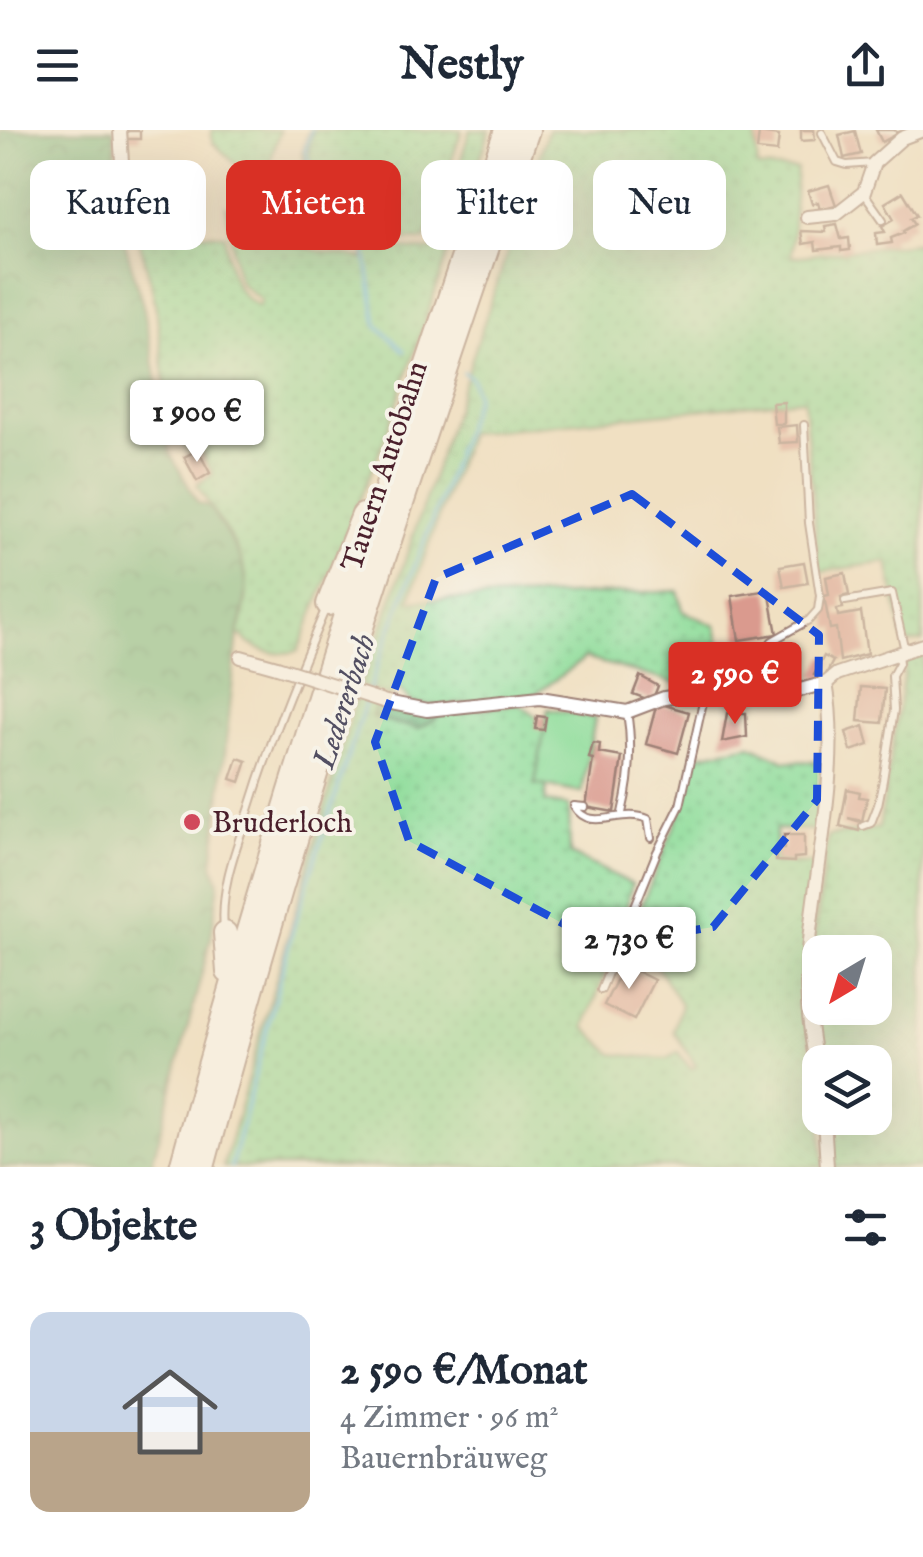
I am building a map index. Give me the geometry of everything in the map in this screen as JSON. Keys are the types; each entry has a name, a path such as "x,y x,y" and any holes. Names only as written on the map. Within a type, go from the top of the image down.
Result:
{"highway":[{"name":"Tauern Autobahn","path":"182,1167 231,985 416,398 506,130"},
{"name":"Tauern Autobahn","path":"203,1167 268,933 346,680 528,130"},
{"path":"328,604 394,436 416,398"},
{"path":"225,933 231,985"}],"street":[{"path":"120,130 122,160"},
{"path":"807,217 836,214 864,192 874,163 902,138 922,130"},
{"path":"241,657 386,702 428,710 540,698 627,712 664,698 760,687 800,690 826,684 837,674 923,645"},
{"path":"814,1045 807,990 808,950 821,864 828,765 826,684"},
{"path":"825,1135 827,1167"}],"lane":[{"path":"822,133 837,162 847,166 874,163"},
{"path":"864,192 883,220"},
{"path":"760,687 764,653 772,640 809,620 818,610 820,596 809,523 804,425"},
{"path":"845,601 892,593 901,652 892,676 894,710 878,805 870,823 863,826"},
{"path":"225,933 223,904 230,868 280,713 328,604"},
{"path":"601,990 680,806 705,693"},
{"path":"622,814 629,787 627,712"},
{"path":"585,807 574,806 588,820 622,814 648,819 651,838"}],"highlighted area":[{"path":"632,494 819,635 817,800 713,927 603,945 409,841 375,742 436,578"}],"green space":[{"path":"0,130 114,130 116,160 30,160 30,250 127,250 144,309 170,453 198,503 209,506 231,540 243,566 246,594 238,634 213,864 219,883 211,939 151,1167 0,1167"},
{"path":"211,130 280,130 271,160 232,160 213,143"},
{"path":"309,130 313,130 310,160 304,160"},
{"path":"313,130 462,130 452,160 421,160 421,240 401,240 401,160 309,160"},
{"path":"470,130 490,130 480,160 461,160"},
{"path":"548,130 755,130 758,168 797,170 791,257 923,242 923,641 908,643 902,636 888,562 819,572 804,399 468,433 409,601 678,591 683,611 716,626 728,686 700,690 585,658 533,696 437,706 412,703 395,685 391,697 360,686 508,250 573,250 573,160 538,160"},
{"path":"206,234 225,235 236,285 259,306 261,300 242,285 237,275 233,250 313,250 364,259 364,250 449,250 387,433 298,651 273,653 259,649 238,634 246,587 239,554 197,485 213,474 198,447 188,452 172,415 157,313 142,250 206,250"},
{"path":"923,649 923,1167 830,1167 828,1135 892,1135 892,1045 818,1045 815,1025 892,1025 892,935 816,935 828,836 879,828 907,654"},
{"path":"356,697 376,704 372,717 519,704 546,724 535,784 547,786 545,802 569,806 570,854 632,884 619,936 585,1027 613,1054 667,1059 678,1052 691,1069 696,1066 674,1031 681,1004 632,928 687,796 694,756 751,745 785,761 821,762 820,830 776,829 775,863 819,864 812,935 802,935 802,1025 807,1025 810,1045 802,1045 802,1135 821,1135 824,1167 223,1167"},
{"path":"376,704 436,714 437,718 418,729 372,717"},
{"path":"548,709 595,718 582,793 535,784"}],"building":[{"path":"801,130 814,130 815,140 801,141"},
{"path":"876,130 895,130 897,134 882,142"},
{"path":"127,131 140,131 140,139 127,139"},
{"path":"855,131 861,154 844,158 839,135"},
{"path":"759,133 779,136 777,152 757,150"},
{"path":"829,185 836,205 820,209 818,202 812,204 808,191"},
{"path":"903,192 917,215 911,218 915,224 891,238 892,243 877,245 876,233 885,232 882,226 894,219 885,203"},
{"path":"837,224 841,239 849,238 850,250 816,250 815,242 803,244 801,231 826,232 825,226"},
{"path":"784,402 784,424 774,424 772,403"},
{"path":"797,425 798,442 779,443 777,427"},
{"path":"198,450 210,473 197,481 184,457"},
{"path":"804,562 808,583 784,587 780,566"},
{"path":"845,573 849,595 841,597 843,608 837,609 838,616 861,612 867,654 840,661 836,628 830,629 824,596 829,595 826,577"},
{"path":"769,590 777,634 739,640 732,596"},
{"path":"771,647 782,647 782,657 799,657 798,686 772,685"},
{"path":"824,656 833,661 823,680 814,675"},
{"path":"640,676 658,686 652,701 633,694"},
{"path":"861,687 885,689 882,723 858,721"},
{"path":"657,703 689,712 678,753 646,744"},
{"path":"727,713 746,713 747,737 722,742"},
{"path":"537,716 546,717 544,730 535,729"},
{"path":"864,726 869,745 851,751 846,732"},
{"path":"593,743 600,744 599,753 622,757 614,812 586,807"},
{"path":"238,758 247,761 240,782 231,779"},
{"path":"847,789 867,798 862,821 848,818 861,822 859,831 840,826"},
{"path":"784,835 804,835 804,857 794,858 794,862 776,861 776,849 784,849"},
{"path":"625,940 633,942 628,962 620,961"},
{"path":"624,965 654,980 634,1020 604,1005"}],"waterway":[{"name":"Ledererbach","path":"311,130 305,151 317,187 325,199 346,209 362,227 377,325 404,351"},
{"name":"Ledererbach","path":"231,1167 294,925 378,663 476,396 472,379 463,372"}],"place":[{"name":"Bruderloch","path":"192,822"}]}
